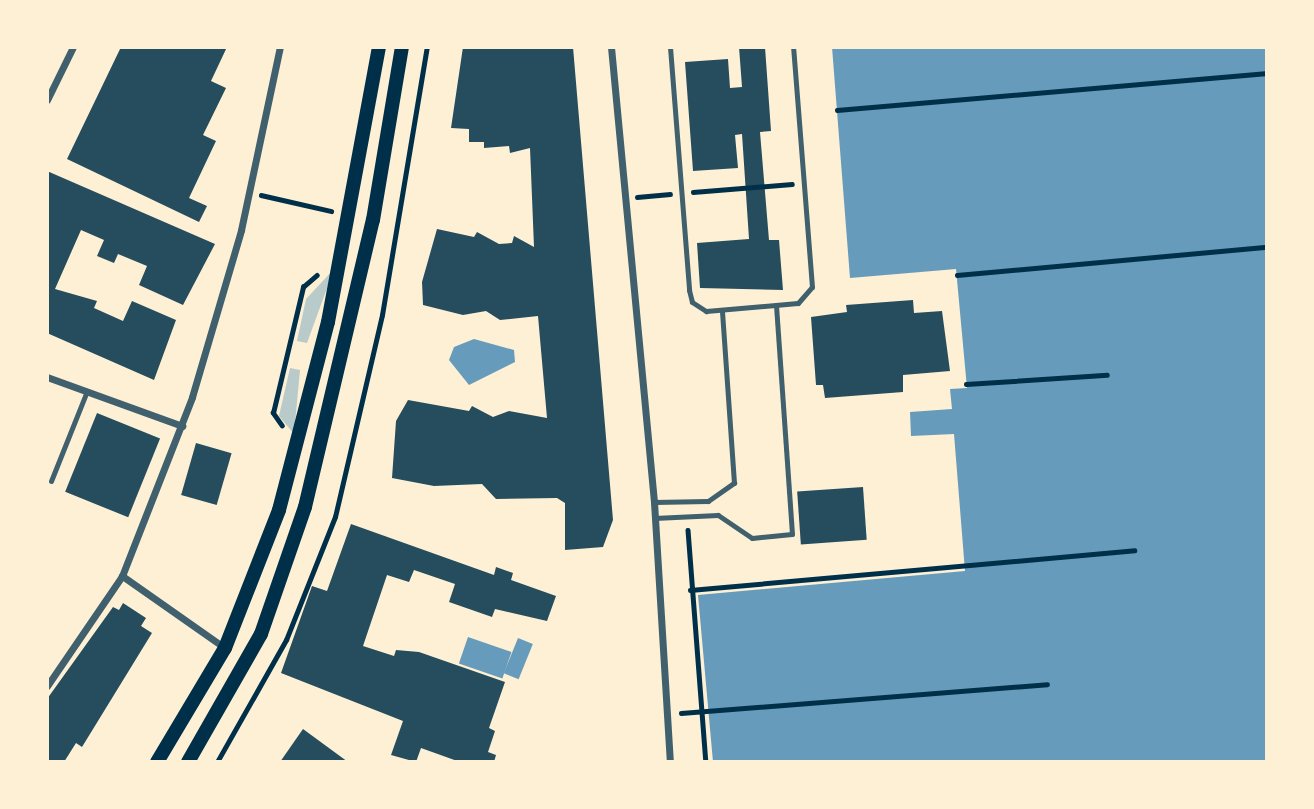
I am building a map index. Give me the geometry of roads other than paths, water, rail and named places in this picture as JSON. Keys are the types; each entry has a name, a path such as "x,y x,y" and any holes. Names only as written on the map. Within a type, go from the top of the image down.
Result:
{"main road":[{"path":"156,762 225,648 279,510 315,378 379,47"},
{"path":"188,762 261,634 304,507 373,220 402,47"}],"street":[{"path":"47,100 73,47"},
{"path":"47,686 122,576 182,426 250,192 280,47"},
{"path":"611,47 654,502 670,762"},
{"path":"47,376 182,426"},
{"path":"122,576 225,648"}],"lane":[{"path":"670,47 689,290 698,308 722,310 798,303 812,287 793,47"},
{"path":"654,517 718,515 752,538 792,534 776,307"},
{"path":"654,502 708,500 734,483 722,310"},
{"path":"51,481 87,391"}],"water":[{"path":"832,47 1267,47 1267,762 713,762 698,595 965,571 954,434 911,436 910,412 952,409 950,389 967,388 956,269 850,278"},
{"path":"474,339 514,350 515,362 469,385 449,360 454,347"},
{"path":"468,637 511,652 502,678 459,663"},
{"path":"518,638 533,644 519,679 504,673"}]}
